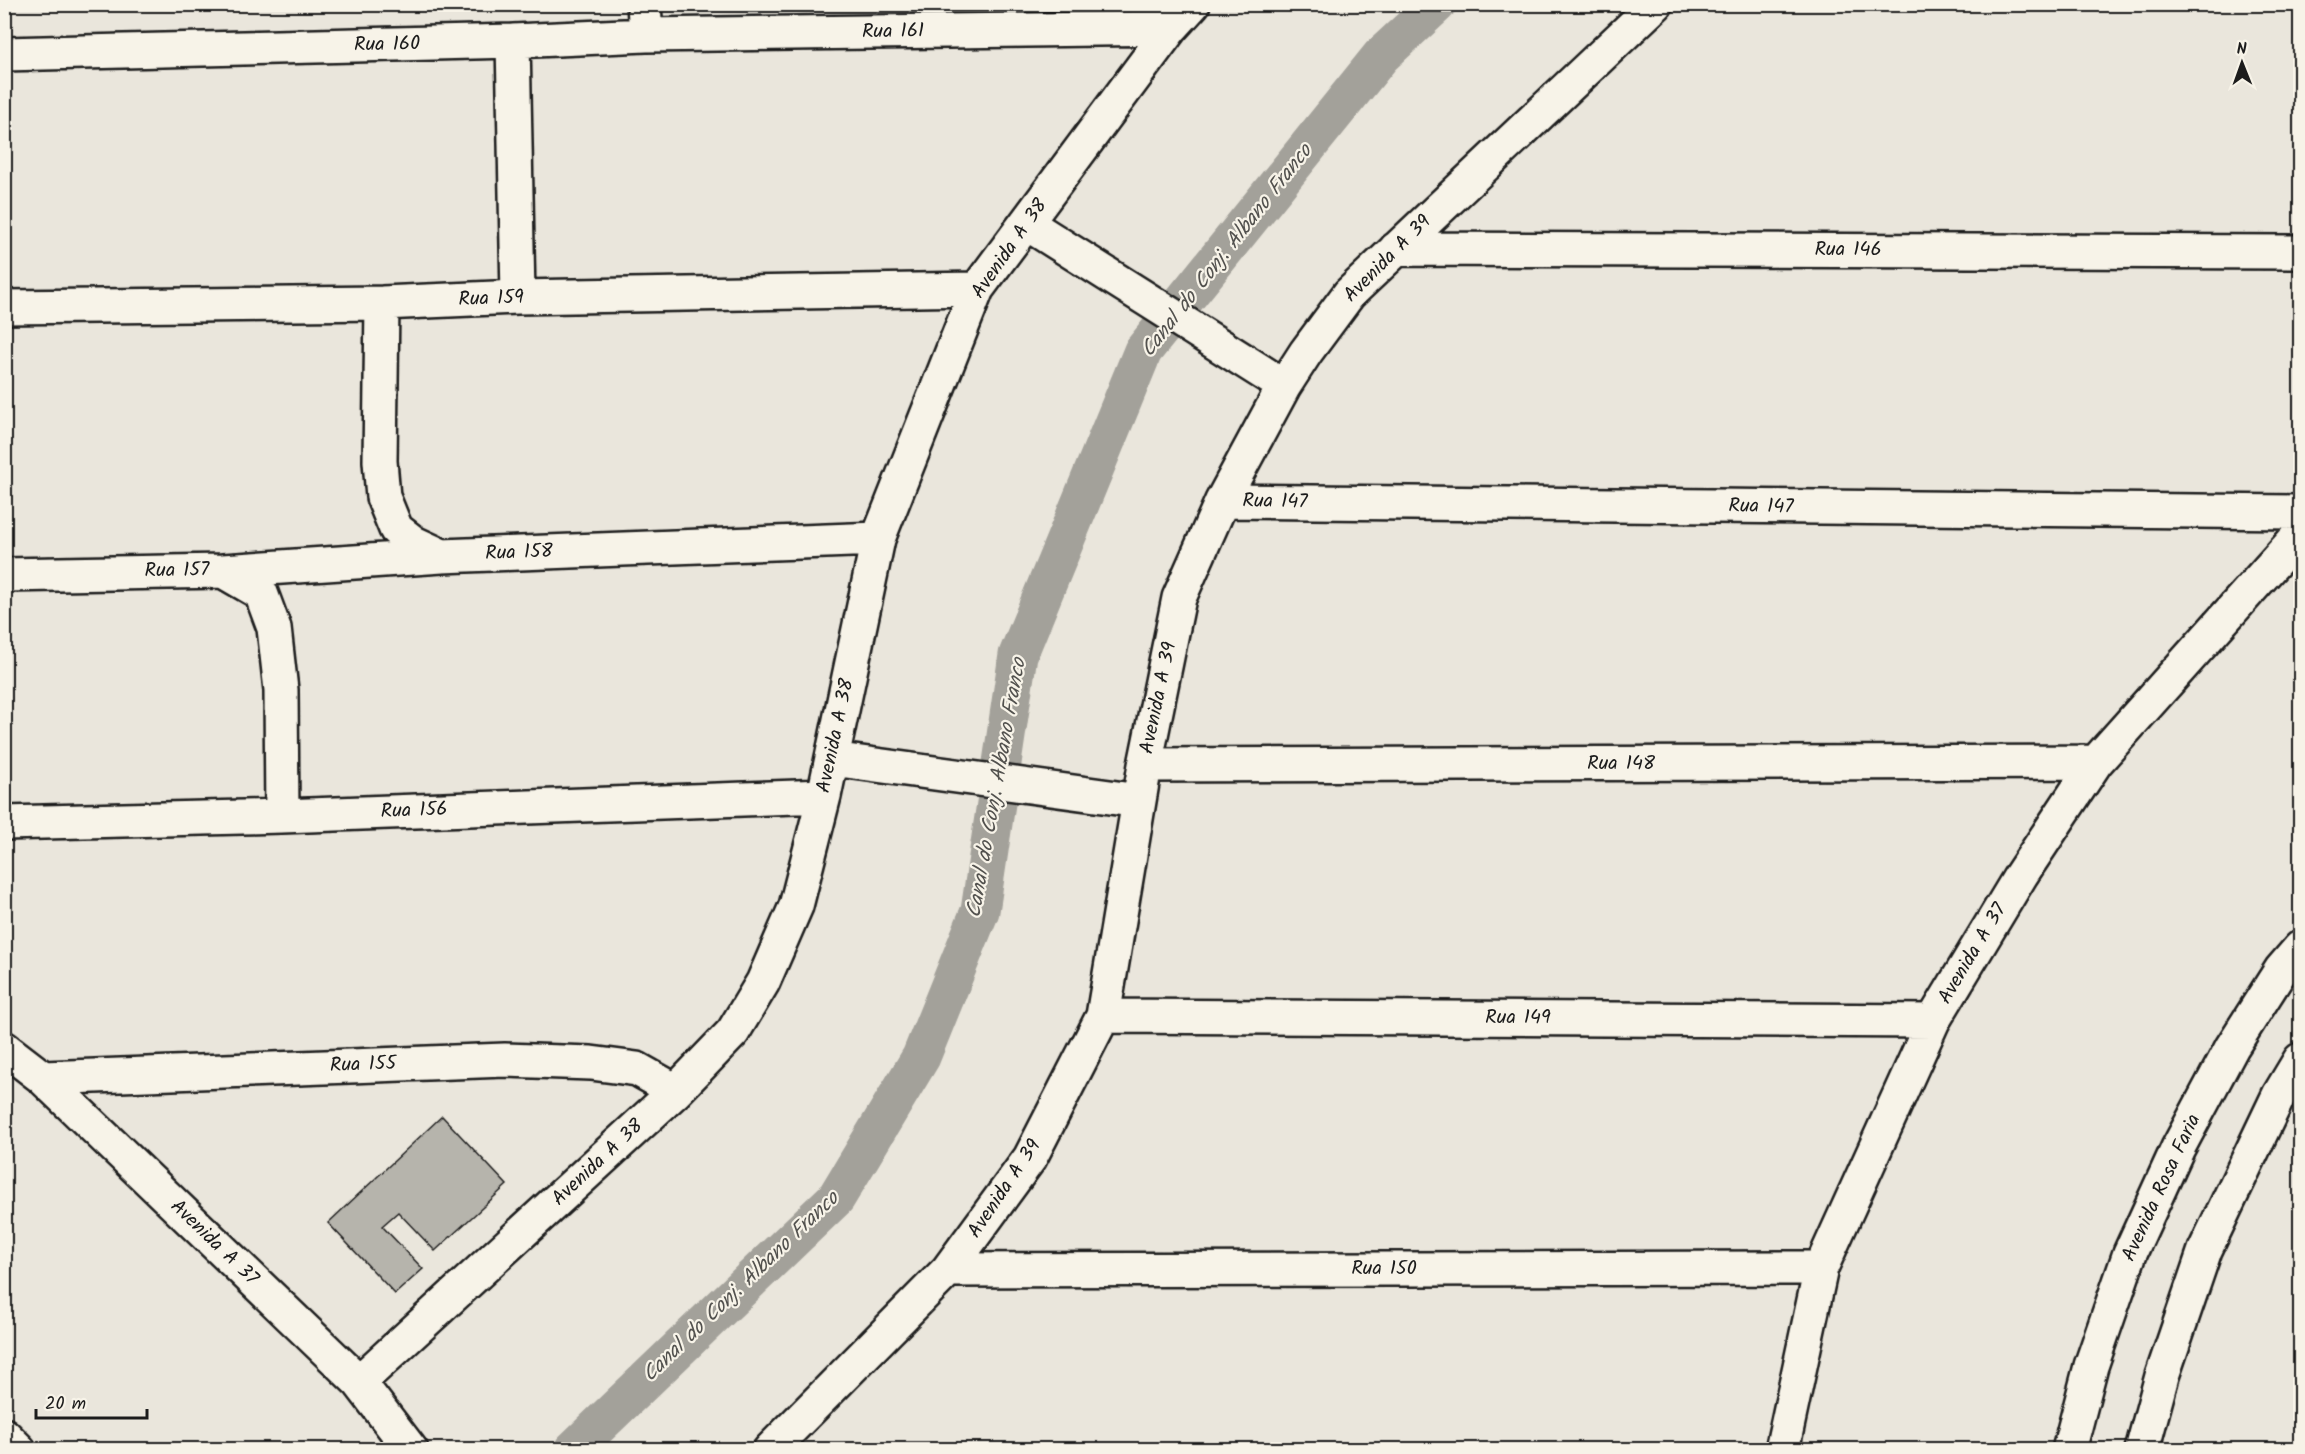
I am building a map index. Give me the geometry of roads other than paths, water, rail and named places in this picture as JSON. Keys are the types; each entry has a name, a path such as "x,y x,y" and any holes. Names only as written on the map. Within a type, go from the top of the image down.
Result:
{"street":[{"name":"Avenida A 38","path":"359,1382 676,1091 733,1032 763,982 796,906 824,796 878,539 977,289 1171,28 1193,4"},
{"name":"Avenida A 39","path":"770,1449 948,1270 1030,1158 1103,1016 1145,765 1179,598 1222,501 1284,386 1348,294 1656,4"},
{"name":"Rua 161","path":"513,41 645,20 1171,28"},
{"name":"Rua 160","path":"4,54 513,41"},
{"path":"513,41 518,297"},
{"path":"1026,223 1284,386"},
{"name":"Rua 146","path":"1396,249 2301,252"},
{"name":"Rua 159","path":"4,307 382,303 518,297 977,289"},
{"name":"Rua 158","path":"382,303 380,461 383,497 396,529 414,543 442,556 878,539"},
{"name":"Rua 147","path":"1222,501 2301,512"},
{"name":"Avenida A 37","path":"1782,1449 1821,1268 1933,1021 2021,874 2096,762 2301,534"},
{"path":"223,571 442,556"},
{"name":"Rua 157","path":"4,575 223,571 261,593 274,628 281,690 282,816"},
{"path":"832,759 1139,801"},
{"name":"Rua 148","path":"1145,765 2096,762"},
{"name":"Rua 156","path":"4,823 282,816 824,796"},
{"name":"Avenida Rosa Faria","path":"2068,1449 2091,1366 2130,1253 2178,1148 2232,1047 2281,970 2301,948"},
{"name":"Rua 149","path":"1103,1016 1933,1021"},
{"name":"Avenida A 37","path":"4,1048 43,1078 359,1382 411,1449"},
{"name":"Rua 155","path":"43,1078 506,1060 591,1063 637,1069 676,1091"},
{"path":"2142,1449 2162,1376 2205,1250 2278,1095 2301,1060"},
{"name":"Rua 150","path":"948,1270 1821,1268"},
{"path":"4,1435 18,1449"}],"waterway":[{"name":"Canal do Conj. Albano Franco","path":"573,1450 836,1198 921,1057 980,911 1018,655 1143,351 1381,56 1437,4"}]}
